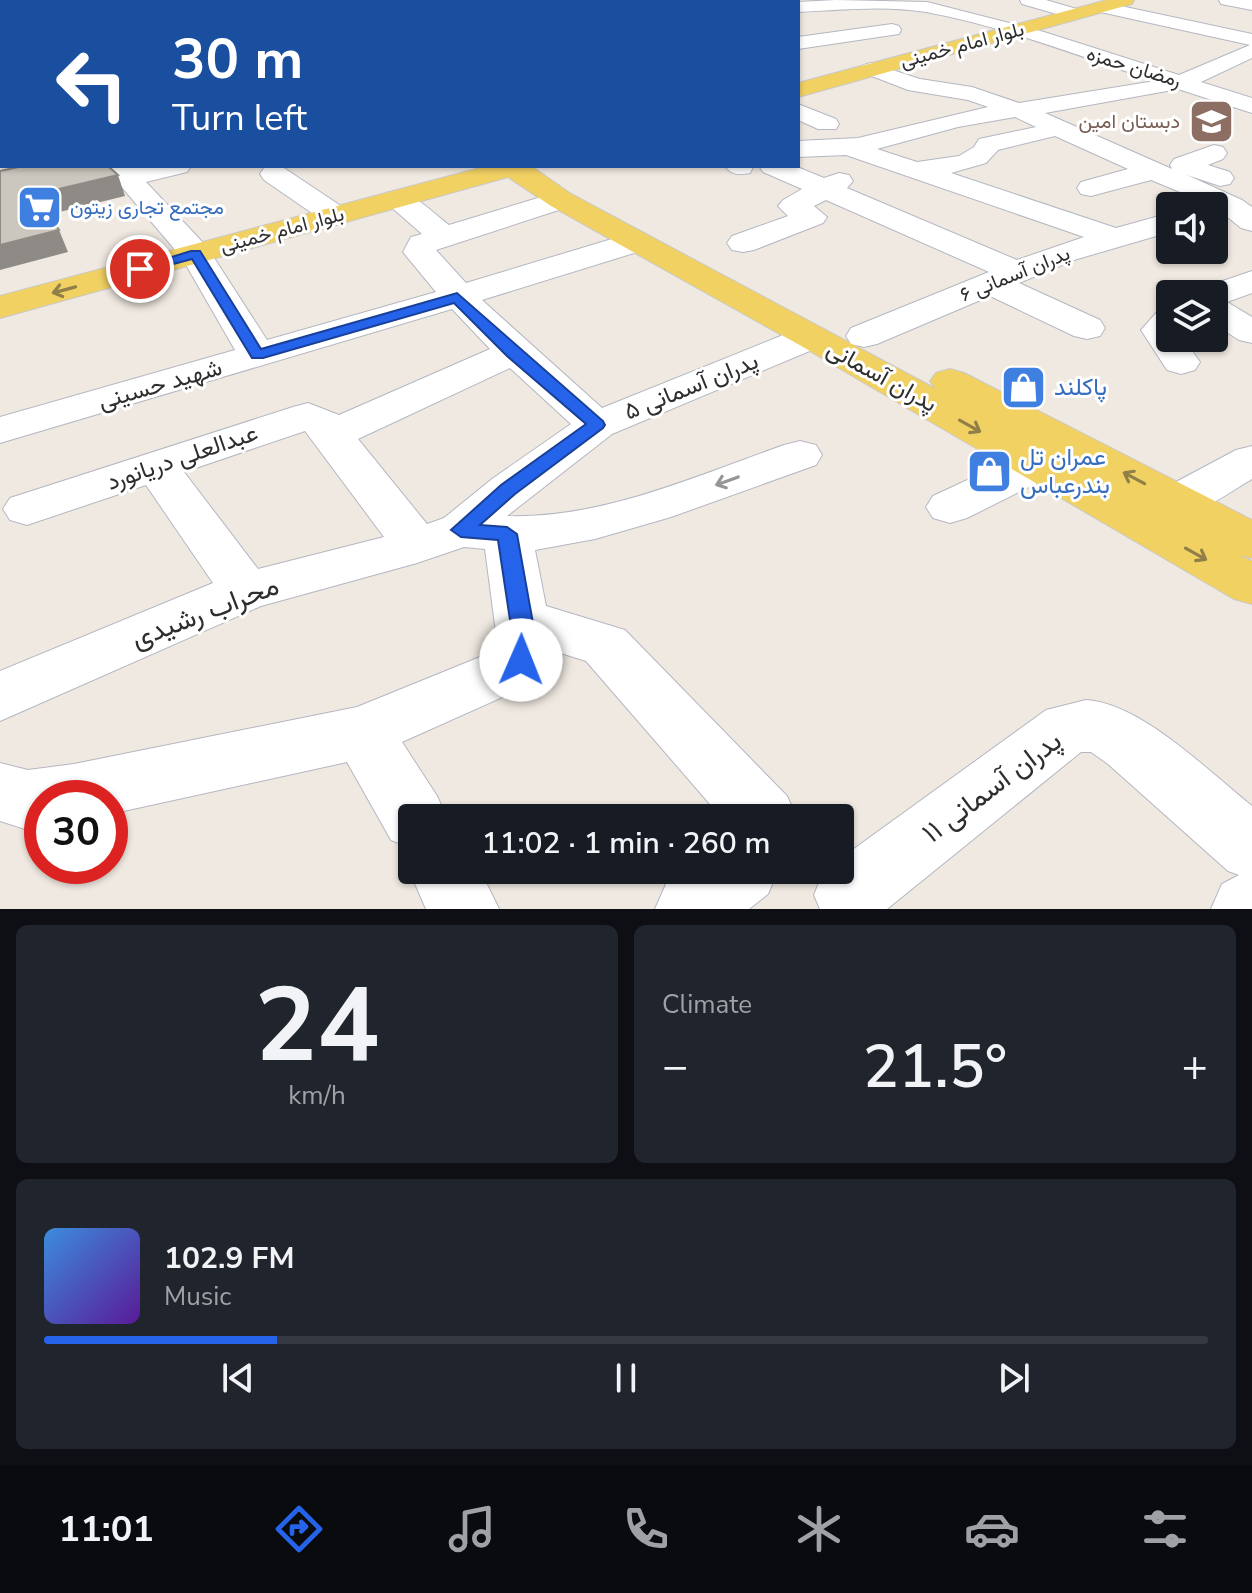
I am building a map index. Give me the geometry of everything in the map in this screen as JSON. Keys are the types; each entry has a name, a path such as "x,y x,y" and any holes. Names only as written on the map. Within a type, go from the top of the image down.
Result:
{"main road":[{"name":"بلوار امام خمینی","path":"800,89 1126,0"},
{"name":"بلوار امام خمینی","path":"0,307 396,199 442,177 529,173"},
{"name":"پدران آسمانی","path":"529,173 636,242 1252,585"},
{"name":"پدران آسمانی","path":"529,173 864,336 1252,541"}],"street":[{"path":"800,14 878,2 912,6 933,0"},
{"path":"1028,0 1074,14"},
{"path":"1227,0 1252,5"},
{"name":"رمضان حمزه","path":"912,6 1016,30 1183,81 1252,106"},
{"path":"1102,7 1252,72"},
{"path":"800,149 826,152 850,148 957,120 1073,103 1183,81 1204,52 1252,14"},
{"path":"1048,21 1094,34"},
{"path":"800,43 892,30"},
{"path":"1204,52 1252,40"},
{"path":"1204,52 1252,51"},
{"path":"800,57 916,85 972,94 1018,110 1153,171 1240,206"},
{"path":"1182,111 1228,98"},
{"path":"913,171 972,161 985,152 988,144 1118,118 1073,103"},
{"path":"800,112 827,124"},
{"path":"800,131 855,117"},
{"path":"850,148 1056,215 1114,238"},
{"path":"1214,153 1183,165 1240,206"},
{"path":"743,243 812,217 793,206 825,186 885,161"},
{"path":"122,172 159,168"},
{"path":"777,168 910,224 1087,328"},
{"path":"1091,188 1153,171"},
{"path":"122,172 196,254 257,355"},
{"path":"529,173 444,236 422,244 419,252 457,297 513,353 597,425"},
{"path":"274,174 336,216"},
{"path":"910,224 1030,180"},
{"path":"396,199 444,236"},
{"name":"پدران آسمانی ۶","path":"864,336 1063,253 1156,226"},
{"name":"شهید حسینی","path":"0,430 636,242"},
{"path":"1228,290 1251,282"},
{"path":"1228,317 1252,332"},
{"name":"پدران آسمانی ۵","path":"462,537 508,490 597,425 811,337"},
{"path":"1174,352 1181,362"},
{"path":"331,435 513,353"},
{"name":"عبدالعلی دریانورد","path":"27,509 308,416 317,418 331,435 462,537"},
{"path":"462,537 565,530 693,493 800,455"},
{"path":"1178,501 1252,460"},
{"path":"950,507 1039,464"},
{"path":"156,467 246,591"},
{"path":"0,792 28,800 74,793 362,732 505,671 521,660 525,640 522,620 462,537"},
{"name":"محراب رشیدی","path":"0,697 246,591 462,537"},
{"path":"522,620 605,645 751,804"},
{"name":"پدران آسمانی ۱۱","path":"846,891 1067,728 1090,724 1111,732 1130,745 1252,848"},
{"path":"362,732 406,804"},
{"path":"450,884 463,909"},
{"path":"691,909 725,884"},
{"path":"1247,909 1252,905"}],"building":[{"path":"14,168 110,168 118,175 34,195 59,230 0,245 0,171"}],"place":[{"name":"دبستان امین","path":"1211,121"},
{"name":"مجتمع تجاری زیتون","path":"39,207"},
{"name":"پاکلند","path":"1023,387"},
{"name":"عمران تل بندرعباس","path":"989,471"}],"route":[{"path":"140,269 196,254 257,355 457,297 513,353 597,425 557,452 461,530 507,534 525,640 521,660"}]}
